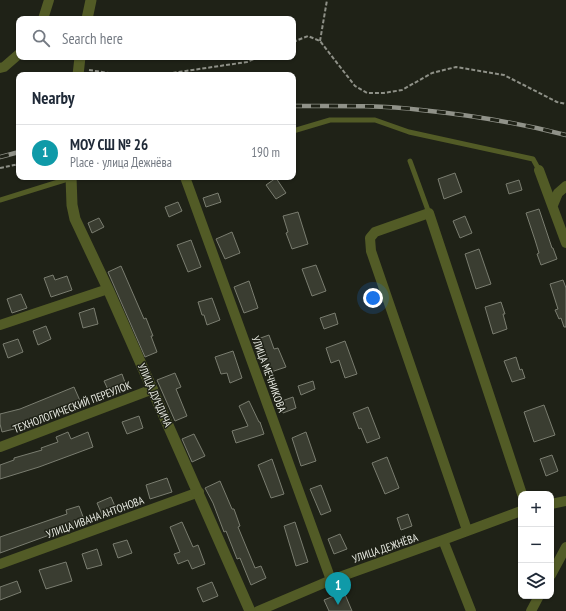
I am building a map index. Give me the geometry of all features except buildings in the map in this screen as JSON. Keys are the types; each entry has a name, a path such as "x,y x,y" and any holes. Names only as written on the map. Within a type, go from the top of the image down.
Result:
{"street":[{"path":"44,16 49,0"},
{"path":"88,16 91,0"},
{"path":"0,68 4,67 16,57"},
{"path":"540,170 566,243"},
{"name":"УЛИЦА ДУНДИЧА","path":"71,180 72,205 75,219 199,492 250,611"},
{"name":"УЛИЦА МЕЧНИКОВА","path":"186,180 331,580"},
{"path":"552,204 558,194 566,186"},
{"path":"467,530 371,251 370,238 375,232 429,213 521,491"},
{"path":"0,325 108,289"},
{"name":"ТЕХНОЛОГИЧЕСКИЙ ПЕРЕУЛОК","path":"0,447 153,389"},
{"name":"УЛИЦА ИВАНА АНТОНОВА","path":"0,564 199,492"},
{"path":"554,503 566,500"},
{"name":"УЛИЦА ДЕЖНЁВА","path":"258,611 331,580 518,512"},
{"path":"442,540 471,611"},
{"path":"554,569 566,547"},
{"path":"531,611 538,599"}],"lane":[{"path":"296,129 330,120 375,120 409,132 533,159 540,170"},
{"path":"410,161 429,213"},
{"path":"0,200 65,180"}],"path":[{"path":"320,41 327,0"},
{"path":"296,41 308,36 320,41 355,86 367,93 384,93 402,90 432,73 456,67 504,75 556,102 566,104"},
{"path":"179,72 252,60"},
{"path":"79,67 105,72"},
{"path":"0,168 16,165"}],"railway":[{"path":"296,106 405,108 494,120 566,135"},
{"path":"0,157 16,153"}],"place":[{"name":"МОУ СШ № 26","path":"338,605"}]}
